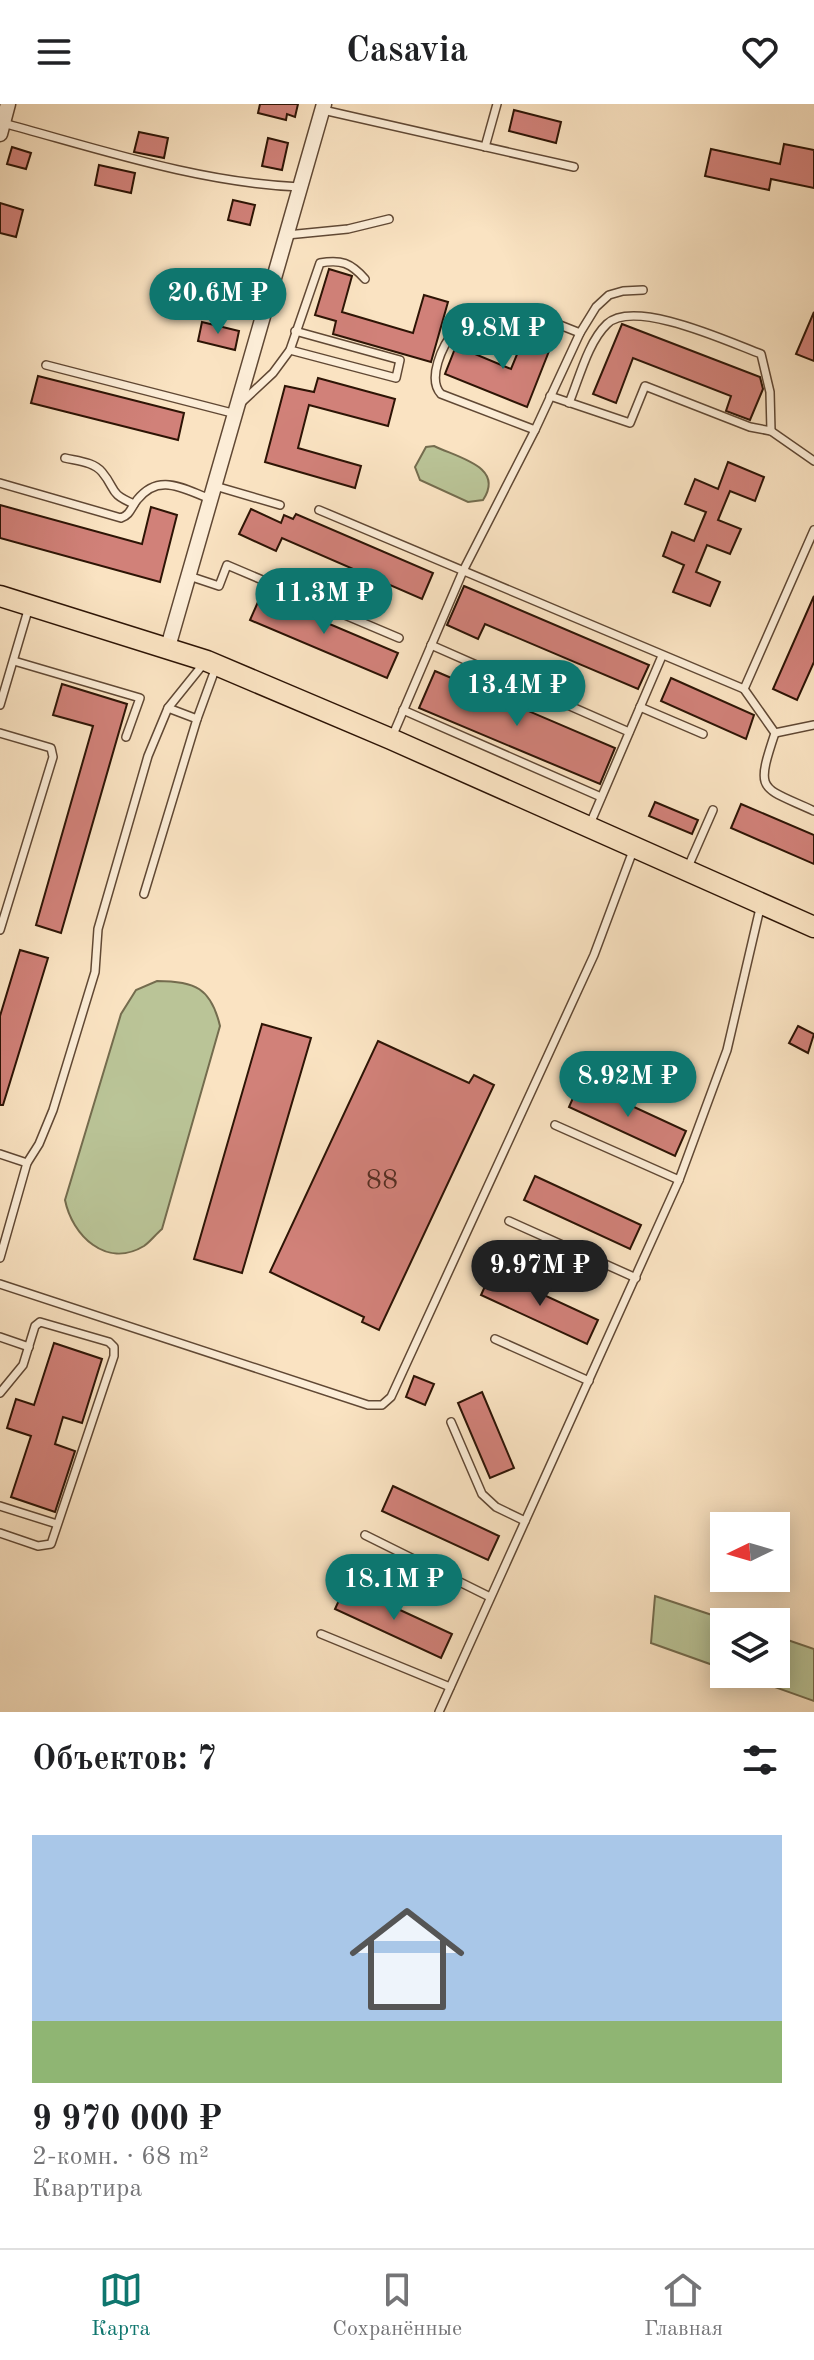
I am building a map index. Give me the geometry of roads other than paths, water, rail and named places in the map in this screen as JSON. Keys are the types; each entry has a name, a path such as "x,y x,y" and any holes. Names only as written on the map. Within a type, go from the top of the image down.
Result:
{"main road":[{"path":"0,596 212,663 814,927"}],"street":[{"path":"2,128 8,104"},
{"path":"168,647 323,107"}],"lane":[{"path":"485,147 497,104"},
{"path":"323,107 574,167"},
{"path":"2,128 143,161 270,186 300,187"},
{"path":"287,235 348,229 389,219"},
{"path":"46,365 237,409 273,373 290,350 320,263 333,261 351,264 365,279"},
{"path":"391,739 463,571 535,430 580,333 596,307 609,295 643,290"},
{"path":"535,430 441,394 435,388 434,379 447,339 455,331 499,341 519,315 532,314 580,333"},
{"path":"569,403 603,329 622,316 641,316 682,326 761,354 770,392 771,431"},
{"path":"290,350 396,378 400,360 295,331"},
{"path":"550,396 630,423 645,386 750,427 771,431 814,461"},
{"path":"65,458 92,464 102,472 112,491 134,504"},
{"path":"0,483 121,518 128,516 146,489 156,483 280,505"},
{"path":"319,510 744,689 775,733"},
{"path":"744,689 814,530"},
{"path":"189,576 219,586 227,565 399,638"},
{"path":"0,705 30,604"},
{"path":"431,645 629,732"},
{"path":"589,826 662,656"},
{"path":"14,661 140,698 126,737"},
{"path":"0,1258 27,1163 39,1144 53,1110 95,972 98,929 148,756 168,708 212,663"},
{"path":"144,894 212,663"},
{"path":"640,707 703,734"},
{"path":"168,708 197,719"},
{"path":"403,710 601,797"},
{"path":"775,733 814,725"},
{"path":"0,733 51,748 53,757 0,930"},
{"path":"775,733 763,769 767,789 814,811"},
{"path":"687,869 713,810"},
{"path":"0,1284 368,1405 382,1405 391,1397 594,955 635,846"},
{"path":"439,1712 679,1180 727,1050 761,902"},
{"path":"555,1125 679,1180"},
{"path":"0,1154 27,1163"},
{"path":"509,1221 636,1278"},
{"path":"0,1393 23,1365 35,1326 46,1322 109,1342 114,1347 114,1356 51,1544 46,1547 0,1533"},
{"path":"0,1337 29,1347"},
{"path":"495,1339 589,1381"},
{"path":"451,1422 482,1494 496,1507 525,1521"},
{"path":"0,1506 57,1524"},
{"path":"365,1535 490,1597"},
{"path":"321,1634 450,1687"}]}
